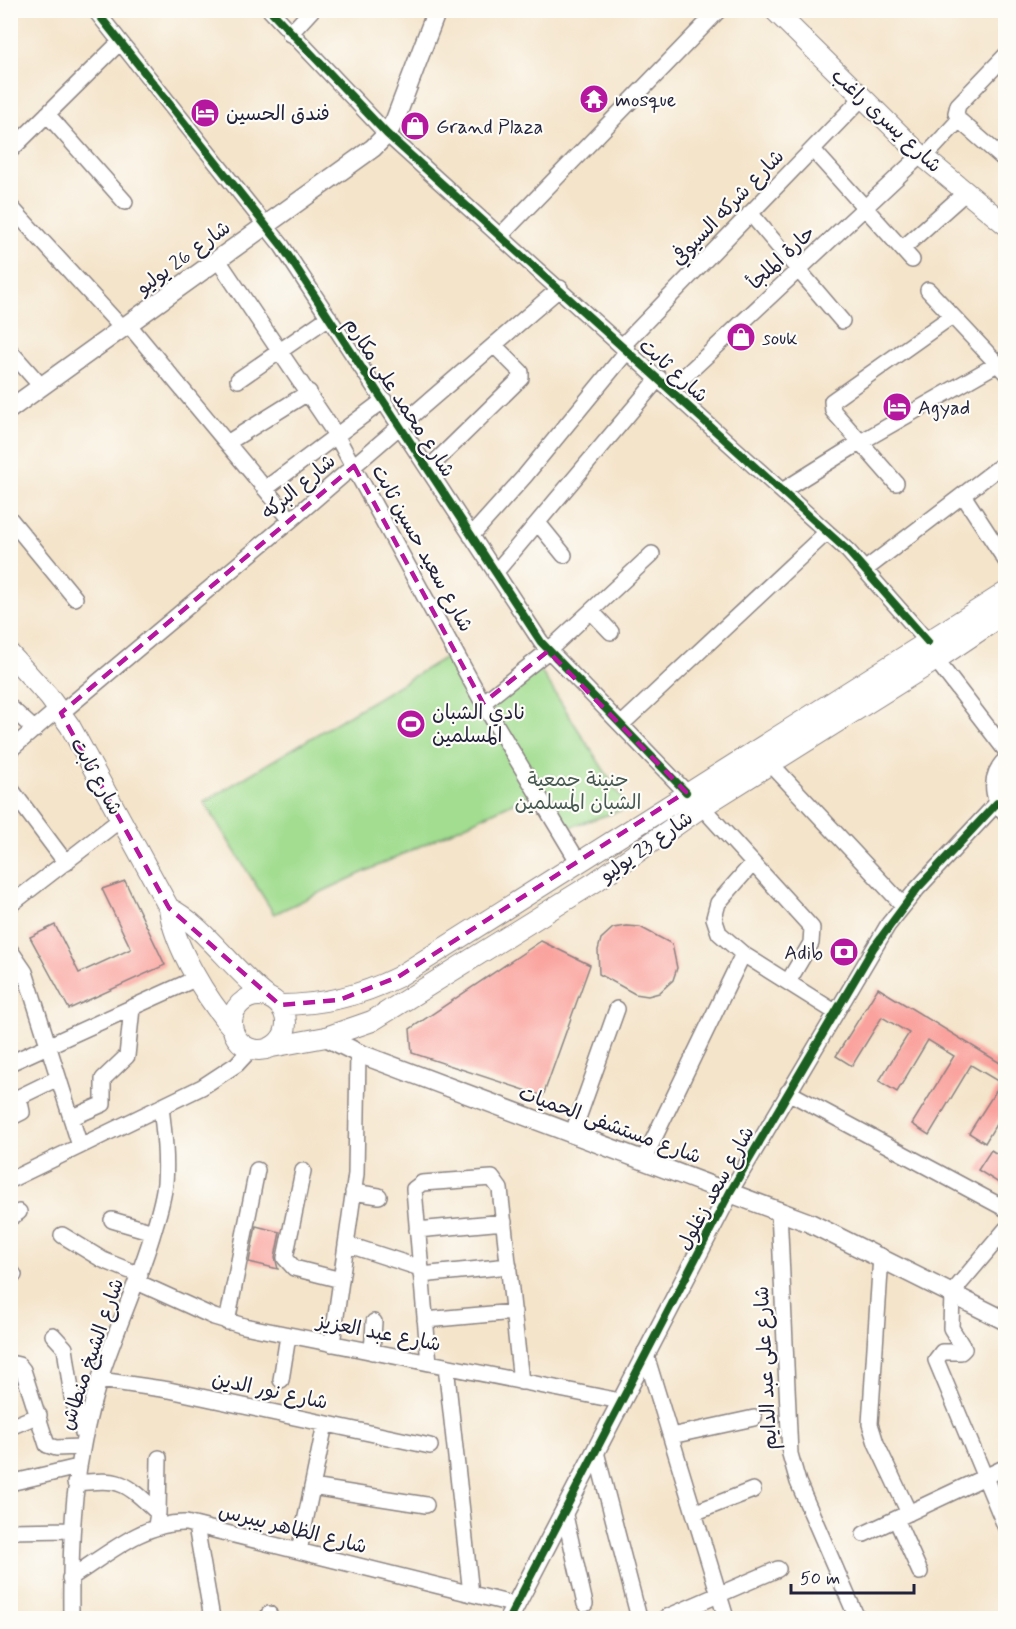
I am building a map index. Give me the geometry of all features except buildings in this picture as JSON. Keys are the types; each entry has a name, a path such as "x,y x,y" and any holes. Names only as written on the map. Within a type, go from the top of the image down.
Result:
{"main road":[{"name":"شارع يسرى راغب","path":"774,10 923,157 1005,225"},
{"name":"شارع 23 يوليو","path":"273,1047 326,1037 372,1021 595,882 932,651 1005,592"},
{"name":"شارع 23 يوليو","path":"274,1001 320,1003 378,987 399,977 686,792 932,651 1005,613"},
{"name":"شارع ثابت","path":"10,654 59,711 169,908 174,930 197,978 233,1029"},
{"name":"شارع ثابت","path":"169,908 188,920 238,972 274,1001"},
{"path":"378,987 388,1011"},
{"path":"252,997 274,1001 284,1012 286,1028 279,1042 273,1047 251,1049 239,1041 233,1029 234,1013 244,1000 252,997"},
{"path":"320,1003 326,1037"}],"street":[{"name":"شارع ثابت","path":"270,10 290,34 387,134 560,288 866,569 932,651 1005,752"},
{"path":"290,34 312,10"},
{"name":"شارع 26 يوليو","path":"10,409 373,148 387,134 437,10"},
{"path":"501,235 719,10"},
{"name":"شارع محمد على مكارم","path":"102,13 120,42 266,225 401,425 495,573 548,651 622,724 686,792"},
{"path":"10,151 120,42"},
{"path":"1005,55 958,105 956,113 959,120 1005,161"},
{"name":"شارع شركه السيوفي","path":"471,536 524,477 625,348 750,213 862,98"},
{"path":"47,114 125,202"},
{"name":"حارة الملجأ","path":"671,389 865,207 923,157 959,120"},
{"path":"813,150 907,255 966,192"},
{"path":"10,206 125,326 291,520"},
{"path":"750,213 842,321"},
{"name":"شارع سعيد حسين ثابت","path":"218,260 336,435 483,703 579,863"},
{"name":"شارع البركه","path":"10,750 291,520 560,288"},
{"path":"782,491 859,442 1001,368 928,290"},
{"path":"896,483 833,411 832,401 834,397 952,316"},
{"path":"238,380 329,317"},
{"path":"428,469 521,378 521,372 494,345"},
{"path":"10,351 41,386"},
{"path":"495,573 659,378"},
{"path":"227,443 309,392"},
{"path":"265,489 384,400"},
{"path":"866,569 1005,462"},
{"path":"963,495 1005,561"},
{"path":"10,519 75,598"},
{"path":"538,523 564,555"},
{"path":"622,724 827,532"},
{"path":"483,703 548,651 652,554"},
{"path":"591,611 611,632"},
{"path":"10,708 35,730"},
{"path":"1001,809 993,782 996,772 1005,759"},
{"path":"770,763 903,905"},
{"path":"10,788 66,863"},
{"path":"702,807 809,924 813,933 812,943 788,982"},
{"name":"شارع سعد زغلول","path":"513,1612 730,1191 874,947 903,905 1001,809"},
{"path":"12,900 66,863 121,819"},
{"path":"753,863 718,903 714,918 719,933 743,954 835,1012"},
{"path":"10,950 48,1048 80,1146"},
{"path":"643,1161 743,954"},
{"path":"10,1063 48,1048 197,978"},
{"path":"71,1118 103,1104 103,1079 127,1056 132,1008"},
{"path":"572,1134 617,1009"},
{"name":"شارع مستشفى الحميات","path":"326,1037 358,1053 779,1210 881,1256 1005,1321"},
{"path":"10,1180 219,1077 251,1049"},
{"path":"332,1344 358,1143 358,1053"},
{"path":"10,1118 22,1112 19,1097 58,1078"},
{"path":"788,1092 1005,1209"},
{"name":"شارع الشيخ منطاش","path":"71,1618 70,1530 82,1442 100,1380 138,1279 165,1185 161,1107"},
{"path":"227,1322 257,1170"},
{"path":"303,1171 285,1258 294,1268 341,1280"},
{"path":"429,1363 413,1193 418,1183 487,1178 499,1184 521,1382"},
{"path":"353,1191 379,1196"},
{"name":"شارع على عبد الدايم","path":"779,1210 790,1454 798,1482 857,1618"},
{"path":"112,1220 153,1232"},
{"path":"417,1230 504,1222"},
{"path":"1005,1229 952,1293 951,1328 964,1349 960,1352 942,1352 936,1360 1005,1528"},
{"name":"شارع عبد العزيز","path":"62,1235 138,1279 227,1322 620,1401"},
{"path":"346,1244 420,1271 509,1266"},
{"path":"881,1256 870,1424 920,1572"},
{"path":"425,1320 514,1312"},
{"path":"372,1352 374,1322"},
{"path":"10,1363 19,1365 23,1370 47,1444 56,1448 82,1442 72,1397 65,1348 53,1335"},
{"path":"281,1380 288,1336"},
{"path":"645,1352 696,1512 726,1618"},
{"path":"446,1366 471,1594"},
{"name":"شارع نور الدين","path":"100,1380 169,1390 430,1446"},
{"path":"10,1427 39,1415"},
{"path":"671,1436 754,1418"},
{"path":"299,1551 325,1424"},
{"path":"596,1452 639,1618"},
{"path":"157,1520 159,1458"},
{"path":"10,1483 78,1467"},
{"path":"864,1534 1005,1467"},
{"path":"75,1483 111,1480 120,1482 135,1491 157,1520"},
{"path":"312,1487 426,1505"},
{"path":"696,1512 753,1490"},
{"path":"564,1511 585,1604"},
{"name":"شارع الظاهر بيبرس","path":"70,1578 157,1520 196,1526 471,1594 513,1612"},
{"path":"196,1526 212,1618"},
{"path":"10,1531 70,1530"},
{"path":"665,1618 778,1569"}],"highlighted area":[{"path":"354,466 483,703 548,651 686,792 398,977 339,1000 280,1005 169,908 61,713"}],"green space":[{"name":"نادي الشبان المسلمين","path":"449,655 532,794 274,914 204,802"},
{"name":"جنينة جمعية الشبان المسلمين","path":"537,665 628,808 564,829 489,703"}],"cycle path":[{"path":"95,10 282,246 541,642 686,792"},
{"path":"270,10 387,134 848,551 928,642"},
{"path":"509,1618 730,1192 874,947 917,889 997,803"}],"place":[{"name":"mosque","path":"594,99"},
{"name":"فندق الحسين","path":"205,113"},
{"name":"Grand Plaza","path":"415,126"},
{"name":"souk","path":"741,337"},
{"name":"Agyad","path":"897,407"},
{"name":"نادي الشبان المسلمين","path":"411,724"},
{"name":"Adib","path":"844,952"}]}
